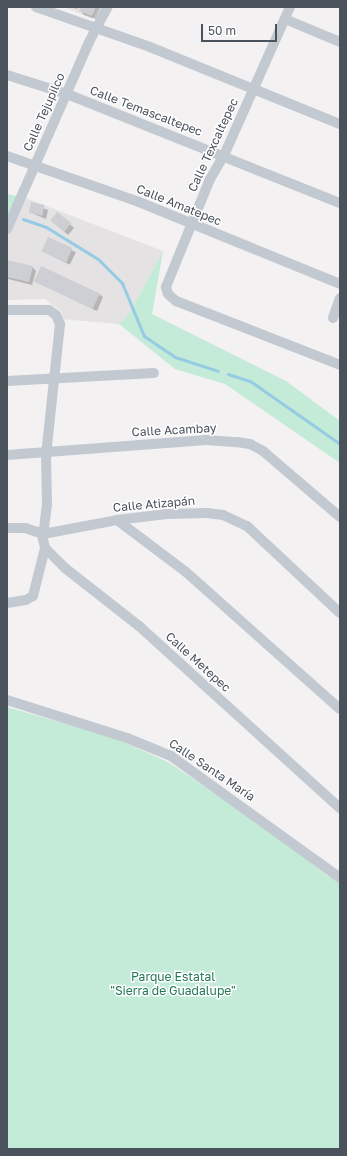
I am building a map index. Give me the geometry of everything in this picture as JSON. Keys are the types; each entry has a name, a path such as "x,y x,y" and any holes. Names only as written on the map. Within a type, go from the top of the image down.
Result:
{"street":[{"path":"36,7 98,27 254,87 340,124"},
{"name":"Calle Tejupilco","path":"7,228 34,166 108,7"},
{"name":"Calle Texcaltepec","path":"290,7 224,155 210,179 166,283 168,294 176,301 340,365"},
{"path":"285,19 340,42"},
{"name":"Calle Temascaltepec","path":"7,75 67,94 224,155 340,203"},
{"name":"Calle Amatepec","path":"7,156 139,202 340,284"},
{"path":"333,318 340,298"},
{"path":"7,310 44,309 53,312 60,324 56,379 46,454 47,504 43,534 45,548 33,596 26,600 7,603"},
{"path":"7,381 154,373"},
{"name":"Calle Acambay","path":"7,455 46,454 206,440 250,444 263,451 340,517"},
{"name":"Calle Atizapán","path":"7,528 24,528 43,534 117,520 167,514 207,513 239,520 340,613"},
{"path":"117,520 186,572 340,709"},
{"name":"Calle Metepec","path":"45,548 65,568 140,626 340,808"},
{"name":"Calle Santa María","path":"7,700 145,744 171,756 340,878"}],"shaded area":[{"path":"64,7 98,7 93,19"},
{"path":"23,197 163,251 129,314 119,324 61,319 62,312 45,299 7,300 7,224"}],"green space":[{"path":"7,194 23,197 7,223"},
{"path":"163,251 152,314 286,381 340,421 340,463 225,384 175,369 119,324 129,314"},
{"name":"Parque Estatal \"Sierra de Guadalupe\"","path":"7,707 112,737 168,762 244,813 331,878 340,868 340,1149 7,1149"}],"building":[{"path":"81,7 96,7 92,16 79,11"},
{"path":"31,202 45,205 42,216 29,213"},
{"path":"57,212 71,223 64,232 50,221"},
{"path":"48,237 73,248 66,263 41,252"},
{"path":"7,260 33,266 29,282 7,277"},
{"path":"41,266 100,293 93,309 34,281"}],"waterway":[{"path":"23,219 46,227 98,259 122,283 144,336 175,357 218,371"},
{"path":"228,374 250,381 340,444"}]}
